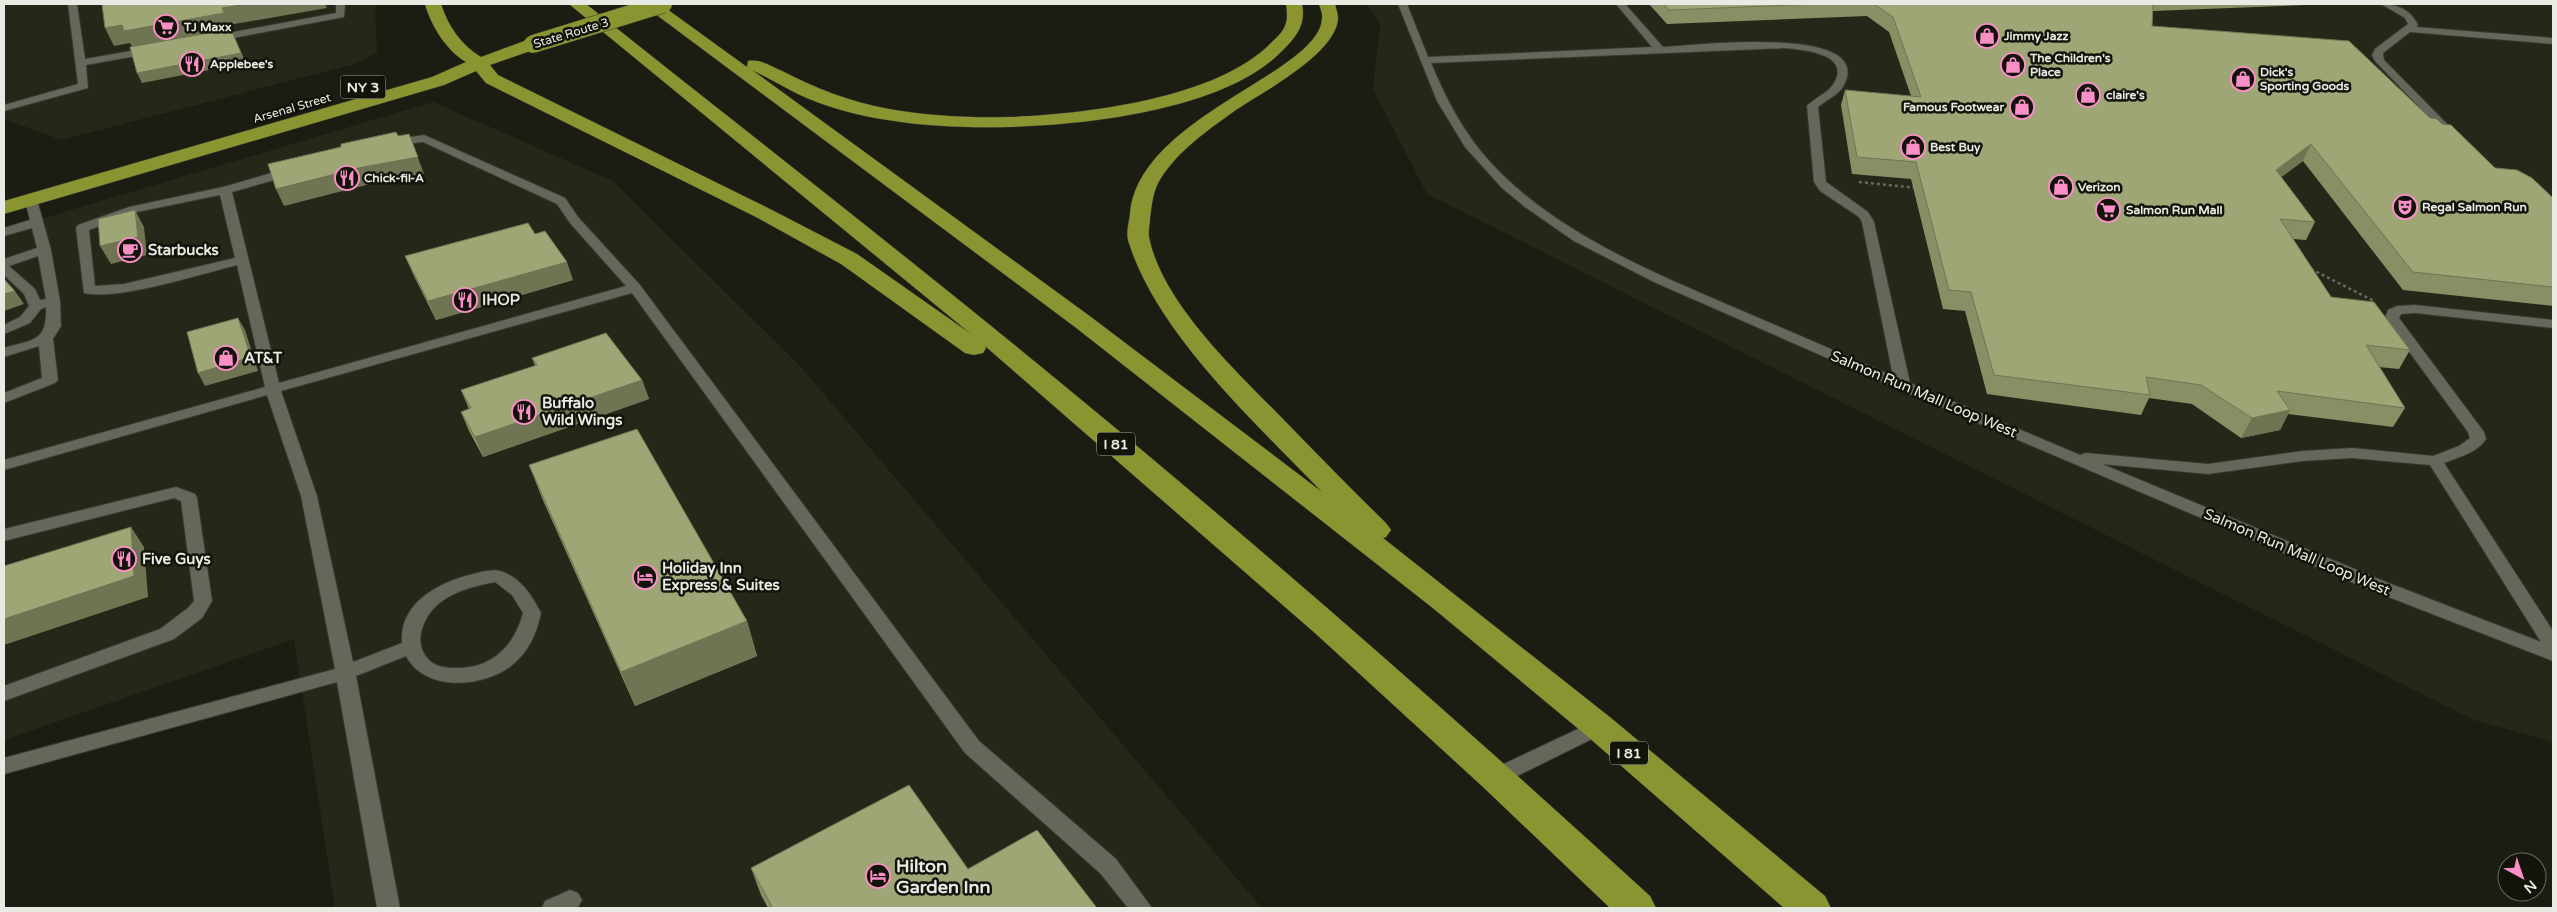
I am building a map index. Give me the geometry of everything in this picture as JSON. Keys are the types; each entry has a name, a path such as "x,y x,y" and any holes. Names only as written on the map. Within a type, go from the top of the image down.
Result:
{"highway":[{"path":"433,4 436,15 459,51 479,63 492,78 501,84 763,213 849,259 951,330 1327,626"},
{"name":"I 81","path":"577,4 1032,371 1327,626 1496,777 1636,908"},
{"name":"I 81","path":"650,4 1083,322 1445,601 1599,727 1810,908"},
{"name":"State Route 3","path":"479,63 533,44 663,4"},
{"path":"702,42 816,95 860,109 904,117 962,122 1034,121 1100,114 1145,106 1207,88 1245,72 1268,57 1290,33 1297,18 1294,4"},
{"path":"1327,4 1329,8 1329,24 1316,45 1284,73 1227,108 1174,152 1150,178 1140,210 1138,237 1155,282 1214,364 1445,601"},
{"name":"Arsenal Street","path":"4,189 419,71 479,63"},
{"name":"Arsenal Street","path":"4,208 438,81 479,63"}],"lane":[{"path":"4,108 84,86 72,4"},
{"path":"206,40 340,16 340,4"},
{"name":"Salmon Run Mall Loop West","path":"1402,4 1446,111 1468,146 1507,186 1556,223 1630,266 2070,457 2484,629 2553,654"},
{"path":"1620,4 1660,50"},
{"path":"2386,4 2403,12 2413,21 2413,25 2379,51 2377,55 2380,61 2458,140"},
{"path":"2406,29 2553,41"},
{"path":"1425,60 1783,45 1812,48 1834,56 1841,66 1839,85 1812,106 1820,178 1824,188 1864,215 1868,222 1903,386"},
{"path":"81,63 167,47"},
{"path":"378,146 424,138 561,201 574,220 635,288 972,747 1108,866 1141,908"},
{"path":"243,260 143,284 104,291 88,290 82,228 96,221 225,190 302,168"},
{"path":"225,190 273,389 309,496 345,673 389,908"},
{"path":"4,353 46,338 54,326 54,301 44,250 31,200"},
{"path":"4,232 37,222"},
{"path":"4,263 44,250"},
{"path":"4,268 30,292 36,306"},
{"path":"4,465 635,288"},
{"path":"4,330 25,320 36,306 54,301"},
{"path":"2070,457 2208,470 2303,456 2352,453 2435,461 2465,449 2478,438 2476,432 2395,323 2392,318 2395,312 2415,309 2553,324"},
{"path":"4,398 50,380 46,338"},
{"path":"2435,461 2553,646"},
{"path":"4,535 150,496 176,492 189,498 203,601 195,613 167,634 4,694"},
{"path":"497,576 510,581 520,590 532,613 524,639 514,653 492,670 468,676 435,674 423,667 414,655 412,646 413,625 428,601 449,587 473,580 497,576"},
{"path":"4,766 345,673 412,646"},
{"path":"1496,777 1599,727"}],"path":[{"path":"1820,178 1921,189"},
{"path":"2305,266 2395,312"}],"shaded area":[{"path":"4,4 375,4 377,52 355,64 61,140 4,119"},
{"name":"Salmon Run Mall","path":"1367,4 2553,4 2553,742 2474,720 1427,194 1373,89 1380,24"},
{"path":"433,102 613,181 801,367 1262,908 335,908 294,639 4,740 4,230"}],"building":[{"path":"102,4 247,4 222,8 224,13 124,31 122,25 105,28"},
{"path":"1664,4 1818,4 1669,10"},
{"name":"Salmon Run Mall","path":"1874,4 2153,4 2152,26 2349,41 2430,118 2437,119 2442,124 2451,125 2495,168 2517,170 2532,178 2553,198 2553,287 2413,272 2311,144 2276,170 2315,222 2280,219 2331,297 2374,302 2410,350 2366,345 2405,408 2277,391 2290,410 2252,418 2201,385 2146,377 2150,395 1994,375 1971,292 1949,290 1916,162 1857,157 1845,90 1921,97 1893,17"},
{"path":"231,29 241,53 137,73 130,47"},
{"path":"396,132 398,136 409,134 418,157 363,167 276,189 268,164 341,147 341,144"},
{"path":"135,210 138,237 100,246 98,219"},
{"path":"528,223 535,234 545,231 567,262 428,301 405,256"},
{"path":"4,279 15,291 4,294"},
{"name":"AT&T","path":"238,318 251,357 198,373 187,332"},
{"path":"606,333 642,380 475,437 461,412 471,408 461,390 537,365 532,358"},
{"name":"Holiday Inn Express & Suites","path":"637,429 747,621 621,672 529,465"},
{"path":"131,527 134,576 4,619 4,566"},
{"name":"Hilton Garden Inn","path":"909,785 968,869 1037,830 1097,908 773,908 751,868"}],"place":[{"name":"TJ Maxx","path":"166,27"},
{"name":"Jimmy Jazz","path":"1987,36"},
{"name":"Applebee's","path":"192,64"},
{"name":"The Children's Place","path":"2013,65"},
{"name":"Dick's Sporting Goods","path":"2243,79"},
{"name":"claire's","path":"2088,95"},
{"name":"Famous Footwear","path":"2022,107"},
{"name":"Best Buy","path":"1913,147"},
{"name":"Chick-fil-A","path":"347,178"},
{"name":"Verizon","path":"2061,187"},
{"name":"Regal Salmon Run","path":"2405,207"},
{"name":"Salmon Run Mall","path":"2108,210"},
{"name":"Starbucks","path":"130,250"},
{"name":"IHOP","path":"465,300"},
{"name":"AT&T","path":"226,358"},
{"name":"Buffalo Wild Wings","path":"524,412"},
{"name":"Five Guys","path":"124,559"},
{"name":"Holiday Inn Express & Suites","path":"645,577"},
{"name":"Hilton Garden Inn","path":"878,876"}]}
